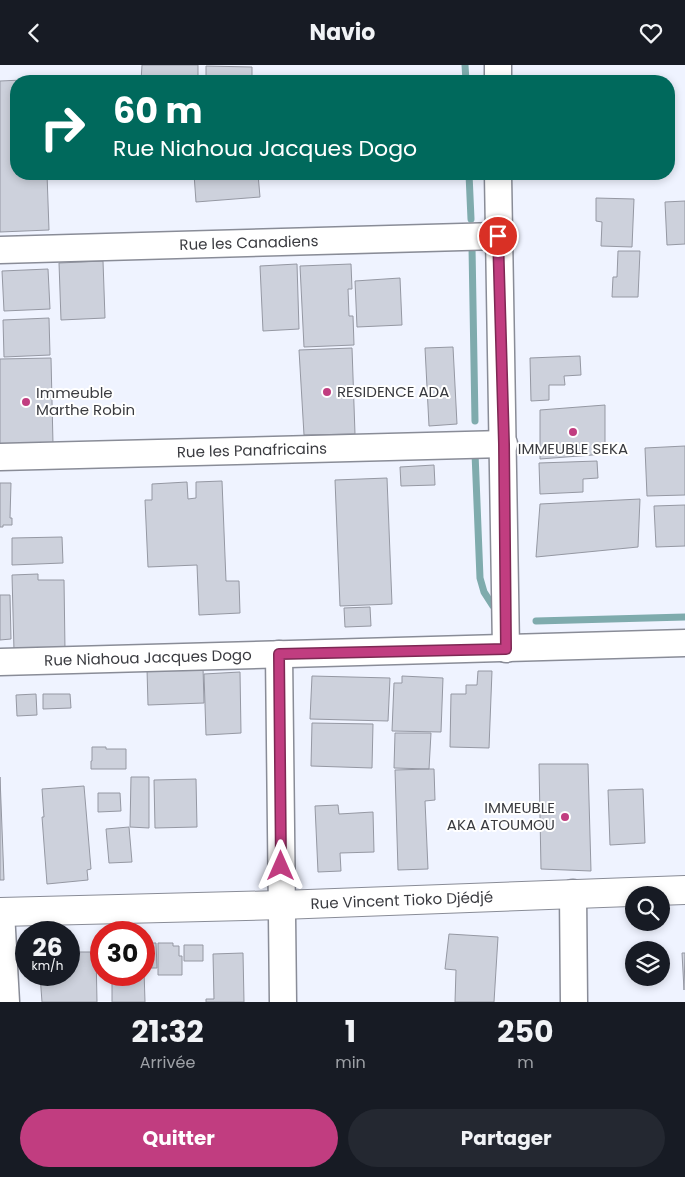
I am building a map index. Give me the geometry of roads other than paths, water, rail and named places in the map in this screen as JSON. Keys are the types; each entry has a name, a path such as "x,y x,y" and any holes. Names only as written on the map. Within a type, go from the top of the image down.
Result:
{"street":[{"path":"498,180 506,649"},
{"name":"Rue les Canadiens","path":"0,250 498,236"},
{"name":"Rue les Panafricains","path":"0,457 504,444"},
{"name":"Rue Niahoua Jacques Dogo","path":"0,662 685,643"},
{"path":"279,654 283,1002"},
{"name":"Rue Vincent Tioko Djédjé","path":"1,912 281,905 685,890"},
{"path":"573,893 574,1002"},
{"path":"1,912 6,1002"}],"waterway":[{"path":"465,65 466,75"},
{"path":"469,180 471,219"},
{"path":"472,247 475,421"},
{"path":"475,453 480,578 484,592 493,606"},
{"path":"536,621 685,617"}],"place":[{"name":"RESIDENCE ADA","path":"327,392"},
{"name":"Immeuble Marthe Robin","path":"26,402"},
{"name":"IMMEUBLE SEKA","path":"573,432"},
{"name":"IMMEUBLE AKA ATOUMOU","path":"565,817"}]}
